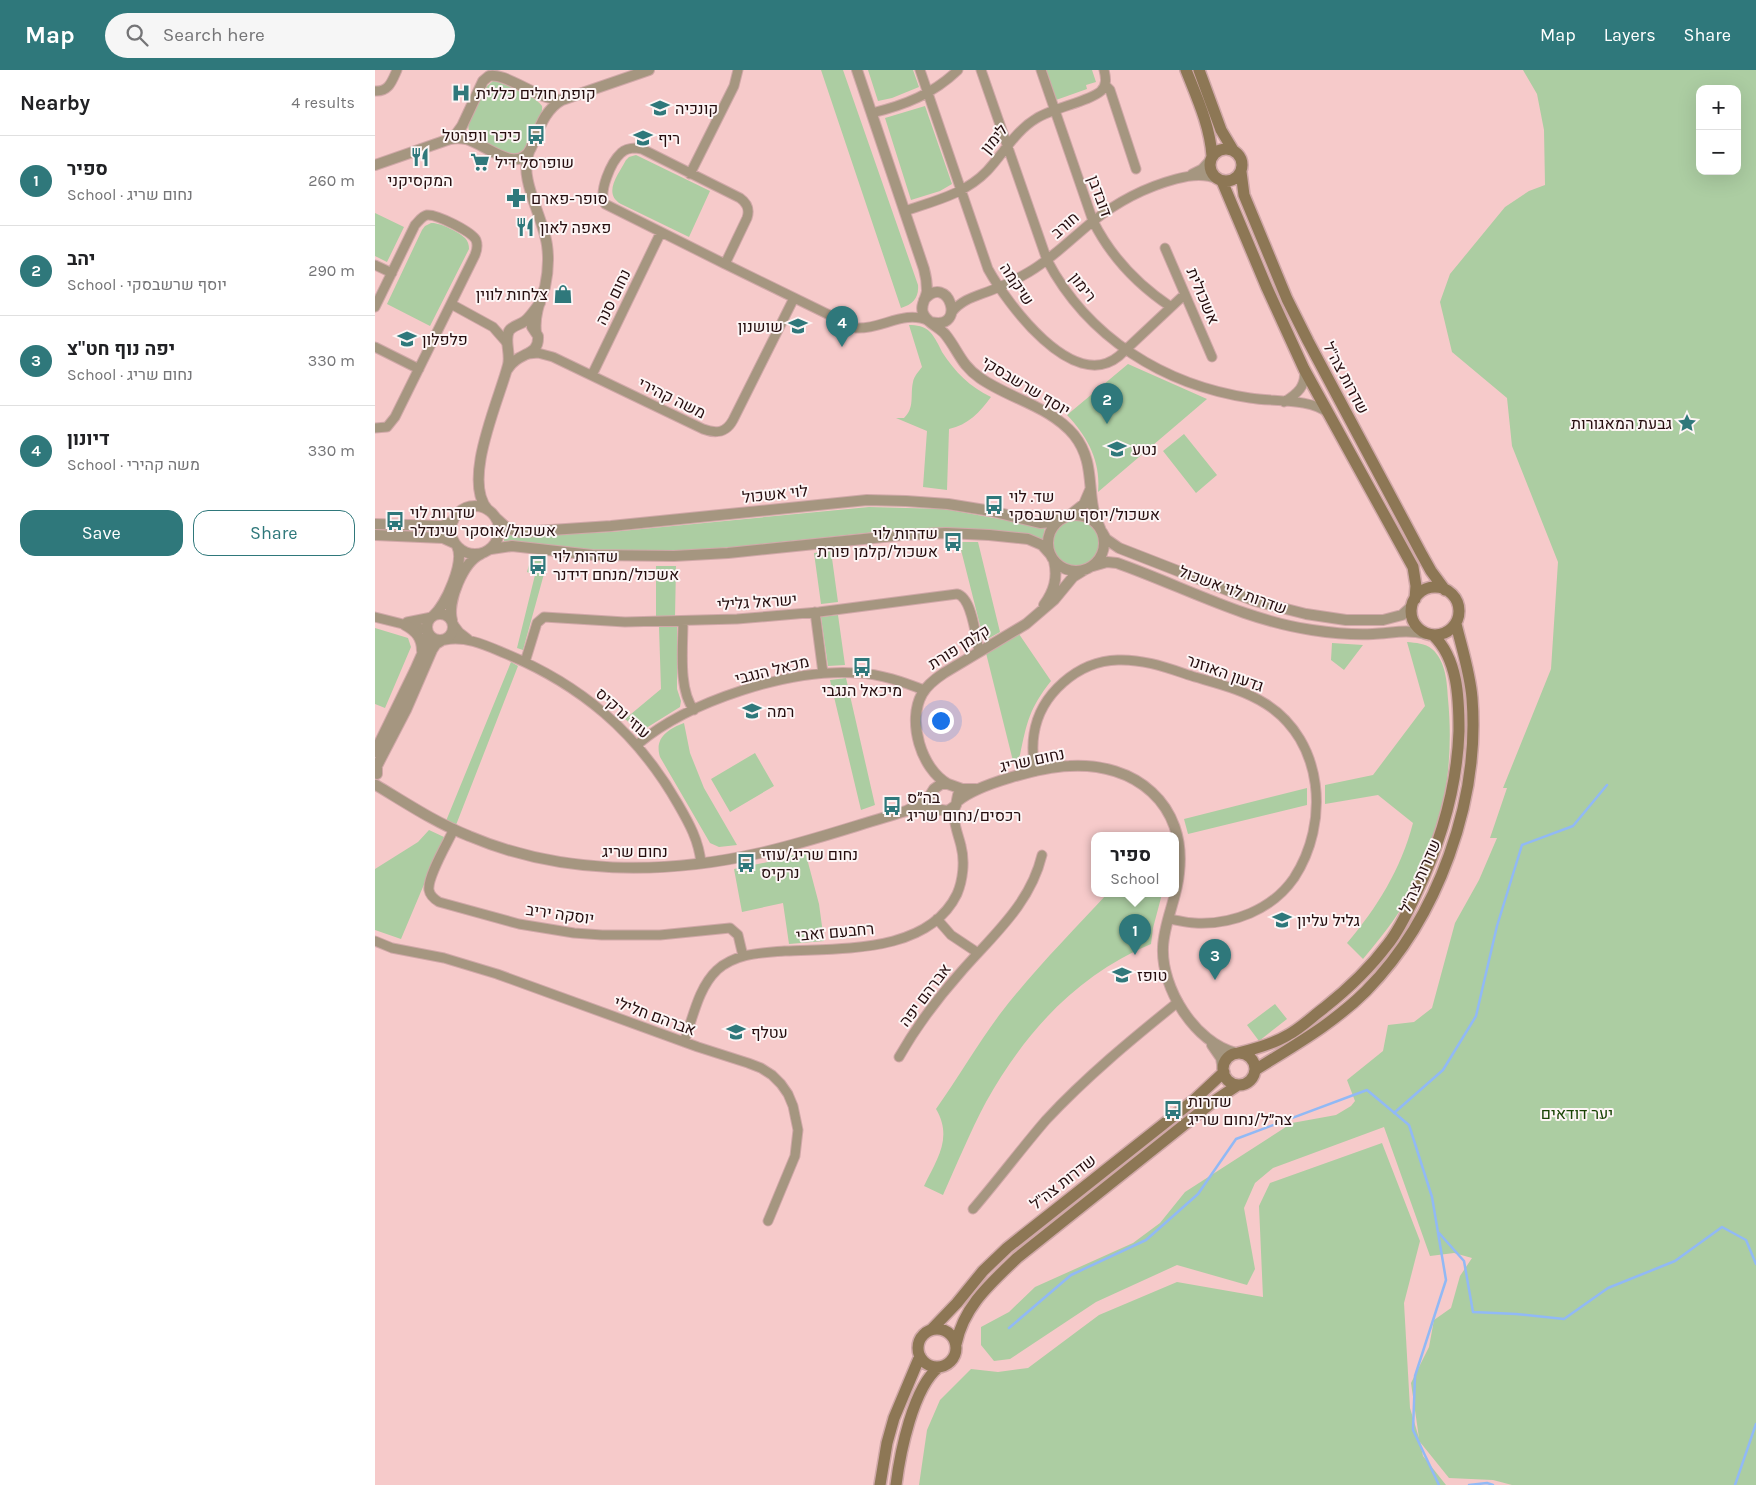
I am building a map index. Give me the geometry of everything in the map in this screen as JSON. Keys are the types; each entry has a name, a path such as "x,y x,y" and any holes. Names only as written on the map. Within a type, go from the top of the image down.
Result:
{"main road":[{"path":"1186,70 1211,140 1211,172 1220,180 1235,179 1241,172 1241,159 1221,130 1199,70"},
{"path":"1211,158 1220,150 1233,150"},
{"name":"שדרות צה\"ל","path":"1241,172 1244,195 1284,291 1308,342 1431,571 1445,590"},
{"name":"שדרות צה\"ל","path":"1220,180 1303,365 1413,567 1417,586 1414,602"},
{"path":"1430,588 1445,590 1454,596 1459,606 1459,618 1456,624 1445,634 1430,634 1415,624 1412,617 1414,602 1420,593 1430,588"},
{"name":"שדרות צה\"ל","path":"1255,1070 1314,1034 1365,991 1409,939 1439,879 1460,822 1470,777 1472,752 1472,697 1456,624"},
{"name":"שדרות צה\"ל","path":"1237,1053 1264,1046 1289,1035 1355,981 1397,931 1426,873 1449,807 1458,751 1458,698 1454,675 1448,654 1430,634"},
{"path":"1237,1053 1245,1054 1251,1058 1254,1062 1255,1070 1249,1081 1238,1085 1229,1081 1223,1071 1225,1060 1237,1053"},
{"name":"שדרות צה\"ל","path":"932,1329 957,1303 983,1271 1007,1248 1194,1100 1223,1071"},
{"name":"שדרות צה\"ל","path":"957,1344 959,1330 969,1310 993,1281 1017,1258 1214,1101 1238,1085"},
{"path":"897,1485 908,1425 929,1377 939,1367 951,1362 955,1357 957,1344 954,1338 945,1329 932,1329 926,1332 919,1340 918,1351 928,1365 939,1367"},
{"path":"880,1485 887,1443 894,1418 920,1356"}],"street":[{"path":"375,91 382,91 388,88 397,70"},
{"path":"375,165 450,139 457,133 464,122 487,70"},
{"path":"506,370 517,359 536,348 536,320 547,277 548,253 542,223 525,167 529,152 546,114 562,100 649,70"},
{"path":"690,174 734,86 738,70"},
{"path":"725,264 747,218 748,206 740,198 639,148 626,149 621,152 616,158 603,186 602,194 604,201 610,207 661,232 725,264 794,298 856,328 865,328 907,317 920,317 930,321 943,322 951,313 951,302 934,285 925,269 857,70"},
{"name":"שיקמה","path":"920,70 988,269 1021,318 1038,336 1069,358 1101,366 1113,361 1185,294"},
{"path":"872,112 897,107 928,93 940,86 958,70"},
{"name":"רימון","path":"981,70 1047,260 1061,285 1077,306 1096,325 1125,350 1163,372 1190,383 1242,396 1315,406 1330,414"},
{"name":"דובדבן","path":"1041,70 1093,221 1105,244 1119,262 1144,286 1171,307"},
{"path":"1104,70 1105,85 1110,90 1136,169"},
{"path":"483,81 496,73 539,95 550,99 562,100"},
{"name":"לימון","path":"905,211 947,197 961,190 982,176 1030,122 1054,109 1097,94 1105,85"},
{"path":"539,95 546,102 546,114"},
{"path":"464,122 464,133 469,140"},
{"path":"450,139 469,140 508,158 517,165 527,178"},
{"path":"508,158 519,159 529,152"},
{"name":"חורב","path":"1182,178 1202,168 1211,158"},
{"name":"חורב","path":"951,313 958,305 969,298 999,287 1030,272 1093,221 1115,205 1138,193 1182,178 1202,175 1220,180"},
{"path":"375,307 415,225 423,217 437,216 467,231 475,238 477,249 391,423 384,428 375,428"},
{"name":"נחום סנה","path":"592,376 661,232"},
{"name":"אשכולית","path":"1165,248 1212,357"},
{"path":"375,265 392,273"},
{"path":"925,269 927,290 923,302 923,314 930,321"},
{"path":"907,317 917,311 931,294 945,295"},
{"name":"חורב","path":"945,295 969,298"},
{"name":"משה קהירי","path":"527,354 541,353 553,357 703,429 713,432 722,431 733,420 794,298"},
{"path":"491,549 496,543 499,533 496,518 488,510 481,498 479,482 481,458 489,423 509,358 508,333 528,317 539,303"},
{"path":"451,304 489,324 499,332 516,354 527,354"},
{"name":"יוסף שרשבסקי","path":"951,313 948,325 951,343"},
{"name":"יוסף שרשבסקי","path":"930,321 942,331 965,365 980,378 1042,410 1069,429 1084,452 1089,468 1094,514 1101,530"},
{"path":"489,324 504,326 529,325 537,334"},
{"name":"משה קהירי","path":"537,334 544,349 553,357"},
{"path":"375,347 419,369"},
{"path":"1284,402 1296,394 1303,386 1305,378 1303,365"},
{"path":"375,752 420,659 427,641 428,622 443,604 458,568 459,556 451,532 453,521 457,514 466,508 473,498 479,482"},
{"path":"1052,558 1047,545 1048,536 1052,528 1065,517 1079,509 1086,501 1091,484"},
{"name":"לוי אשכול","path":"496,518 509,530 521,532 618,526 850,501 886,500 969,507 1040,523 1055,522 1065,517"},
{"path":"466,508 477,506 488,510"},
{"path":"376,778 378,762 408,705 432,650 436,644 452,634 451,606 462,576 472,560 491,549 512,546 592,555 683,556 746,552 903,534 960,533 1028,539 1040,544 1061,567 1077,571 1089,568 1100,558 1103,550 1104,541 1101,530 1087,517 1078,515 1065,517"},
{"path":"375,524 442,526 448,525 453,521"},
{"name":"שדרות לוי אשכול","path":"1101,530 1108,541 1121,549 1255,601 1293,612 1333,618 1377,620 1399,616 1414,602"},
{"path":"375,536 446,539 465,553 481,554"},
{"name":"קלמן פורת","path":"1026,624 1046,602 1053,589 1056,575 1052,558"},
{"name":"שדרות לוי אשכול","path":"1089,568 1107,562 1117,563 1251,615 1297,628 1345,634 1375,634 1406,630 1430,634"},
{"name":"קלמן פורת","path":"950,785 938,777 928,762 919,742 915,723 917,704 924,690 944,673 1026,624 1054,600 1074,576 1089,568"},
{"name":"ישראל גלילי","path":"525,662 537,623 544,617 617,622 683,622 762,618 960,594 965,598 968,605 979,652"},
{"path":"815,612 823,673"},
{"path":"399,623 413,622 444,614 453,622"},
{"path":"375,617 428,631 433,639 443,640"},
{"name":"עוזי נרקיס","path":"453,622 459,632 469,640 525,662 553,677 596,705 616,722 653,763 668,786 690,824 699,846 701,863"},
{"path":"683,622 684,689 687,701 694,710"},
{"path":"399,623 414,630 420,639 422,649 420,659"},
{"name":"עוזי נרקיס","path":"443,640 469,640"},
{"name":"גדעון האוזנר","path":"1035,771 1032,752 1034,733 1039,715 1048,698 1061,684 1077,672 1096,664 1117,660 1140,661 1165,667 1251,696 1271,708 1287,722 1303,743 1309,756 1315,781 1315,822 1301,867 1275,899 1258,910 1239,918 1193,924 1169,919"},
{"name":"מכאל הנגבי","path":"637,744 665,725 694,710 751,688 786,679 823,673 859,673 893,679 924,690"},
{"name":"קלמן פורת","path":"928,762 932,780 931,793"},
{"name":"נחום שריג","path":"950,785 962,789 976,789 1035,771 1071,766 1105,769 1139,783 1158,798 1171,818 1176,832"},
{"name":"נחום שריג","path":"376,778 454,829 495,846 522,854 576,865 654,868 701,863 776,849 906,811 928,808 939,810"},
{"path":"950,785 957,793 957,803 950,811 939,810 932,803 931,793 937,786 950,785"},
{"name":"נחום שריג","path":"957,803 976,789"},
{"name":"נחום שריג","path":"906,811 922,803 931,793"},
{"name":"רחבעם זאבי","path":"956,831 954,813 957,803"},
{"name":"רחבעם זאבי","path":"685,1042 707,982 725,964 743,956 757,953 863,947 886,943 915,933 937,919 953,901 962,880 963,864 962,848 956,831 949,818 939,810"},
{"name":"יוסקה יריב","path":"454,829 430,882 430,893 439,902 519,924 574,933 611,936 660,935 730,928 738,935 743,956"},
{"name":"נחום שריג","path":"1179,850 1179,871"},
{"name":"אברהם יפה","path":"899,1057 937,1001 1003,927 1021,903 1035,878 1042,855"},
{"name":"נחום שריג","path":"1175,897 1165,933 1163,960 1169,984 1188,1017 1219,1054 1223,1071"},
{"path":"937,919 951,935 978,954"},
{"name":"אברהם חלילי","path":"375,941 392,948 445,958 487,970 761,1068 781,1084 793,1106 798,1130 795,1156 768,1221"},
{"path":"973,1209 1046,1121 1070,1096 1110,1059 1178,1002"},
{"name":"נחום שריג","path":"1205,1036 1222,1049 1237,1053"}],"green space":[{"path":"821,70 843,70 918,285 914,300 909,305 901,308"},
{"path":"868,70 913,70 919,87 892,98 878,101"},
{"path":"1046,70 1092,70 1096,82 1086,85 1087,89 1056,100"},
{"name":"יער דודאים","path":"1523,70 1756,70 1756,1485 1512,1485 1493,1480 1449,1478 1420,1442 1423,1456 1446,1485 919,1485 927,1430 940,1400 971,1369 998,1372 1028,1368 1099,1315 1177,1282 1263,1297 1259,1206 1270,1183 1382,1143 1420,1241 1404,1303 1410,1408 1419,1438 1411,1383 1429,1347 1434,1320 1451,1308 1460,1276 1472,1258 1454,1253 1430,1256 1384,1127 1273,1168 1255,1183 1244,1208 1255,1269 1247,1285 1177,1265 1096,1302 1010,1359 994,1361 981,1345 981,1327 1009,1312 1035,1287 1133,1243 1160,1223 1185,1192 1292,1123 1336,1115 1351,1106 1355,1101 1347,1080 1383,1051 1388,1025 1414,1022 1432,1008 1455,923 1479,880 1497,838 1490,838 1507,788 1503,788 1551,669 1558,562 1512,446 1507,398 1452,352 1440,302 1450,274 1505,207 1529,191 1545,185 1544,130 1537,94"},
{"path":"493,81 520,90 542,106 541,117 535,131 520,154 509,155 474,137 469,132 468,124 486,87"},
{"path":"925,106 952,184 940,191 911,200 885,118"},
{"path":"636,155 710,191 689,237 615,200 612,189 616,177 626,160"},
{"path":"375,213 404,227 387,262 375,256"},
{"path":"431,223 454,230 465,238 469,249 430,326 387,304 422,230"},
{"path":"909,325 926,328 934,336 942,352 958,372 976,389 991,397 973,417 949,429 947,490 923,487 927,431 896,418 904,418 910,410 912,387 922,367"},
{"path":"1128,364 1207,399 1098,492 1095,460 1087,441 1067,415"},
{"path":"1184,434 1217,475 1196,493 1163,451"},
{"path":"869,507 944,509 1045,527 1043,541 978,530 931,529 885,531 735,547 661,552 617,552 504,541 505,531 512,535 525,536 611,532"},
{"path":"1071,520 1081,520 1095,530 1099,543 1095,556 1089,562 1081,566 1071,566 1057,556 1053,548 1053,538 1063,524"},
{"path":"959,542 978,542 1000,632 984,641"},
{"path":"831,551 838,602 821,604 814,553"},
{"path":"531,558 547,563 523,650 517,648 535,575 527,572"},
{"path":"656,566 676,566 675,617 656,619"},
{"path":"838,615 845,665 828,666 821,617"},
{"path":"659,627 677,627 677,689 681,701 680,707 639,731 625,719 661,689"},
{"path":"375,628 408,638 411,647 385,708 375,704"},
{"path":"1019,634 1051,681 1033,708 1027,724 1020,755 1013,761 986,653"},
{"path":"1407,642 1423,644 1432,649 1437,654 1445,672 1450,722 1450,746 1445,792 1435,837 1417,881 1399,912 1363,959 1347,943 1387,887 1402,856 1413,823 1378,795 1325,804 1325,785 1373,775 1425,706"},
{"path":"1332,643 1363,645 1344,670 1331,660"},
{"path":"511,662 518,666 456,825 446,821"},
{"path":"846,678 875,805 861,810 830,680"},
{"path":"684,723 690,753 704,788 737,845 719,847 710,843 660,757 659,745 661,739 668,731"},
{"path":"755,753 774,786 730,812 711,779"},
{"path":"1307,788 1307,805 1188,834 1184,819"},
{"path":"429,830 444,837 401,939 375,930 375,869 418,842"},
{"path":"805,851 819,904 824,941 789,944 783,903 742,912 734,869 777,860"},
{"path":"1104,897 1161,897 1151,944 1099,972 1055,1008 1036,1029 1001,1076 980,1113 943,1195 924,1186 938,1157 943,1139 941,1120 936,1109 1000,1014 1052,952"},
{"path":"1275,1004 1287,1019 1259,1041 1247,1025"}],"waterway":[{"path":"1394,1113 1443,1070 1476,1016 1497,926 1522,845 1573,826 1607,785"},
{"path":"1009,1328 1071,1275 1146,1240 1198,1194 1236,1139 1367,1090 1409,1125 1432,1197 1446,1280 1415,1376 1413,1430 1439,1485"},
{"path":"1439,1233 1464,1261 1473,1312 1564,1319 1608,1288 1675,1261 1722,1227 1746,1240 1756,1264"},
{"path":"1735,1485 1756,1424"},
{"path":"1469,1485 1487,1483 1493,1485"}],"place":[{"name":"קופת חולים כללית","path":"461,93"},
{"name":"קונכיה","path":"660,108"},
{"name":"כיכר וופרטל","path":"536,135"},
{"name":"ריף","path":"643,138"},
{"name":"המקסיקני","path":"420,157"},
{"name":"שופרסל דיל","path":"480,162"},
{"name":"סופר-פארם","path":"516,198"},
{"name":"פאפה לאון","path":"525,227"},
{"name":"צלחות לווין","path":"563,294"},
{"name":"שושנון","path":"798,326"},
{"name":"פלפלון","path":"407,339"},
{"name":"דיונון","path":"842,347"},
{"name":"גבעת המאגורות","path":"1687,423"},
{"name":"יהב","path":"1107,424"},
{"name":"נטע","path":"1117,449"},
{"name":"שד. לוי אשכול/יוסף שרשבסקי","path":"994,505"},
{"name":"שדרות לוי אשכול/אוסקר שינדלר","path":"395,521"},
{"name":"שדרות לוי אשכול/קלמן פורת","path":"953,542"},
{"name":"שדרות לוי אשכול/מנחם דידנר","path":"538,565"},
{"name":"מיכאל הנגבי","path":"862,667"},
{"name":"רמה","path":"752,711"},
{"name":"בה״ס רכסים/נחום שריג","path":"892,806"},
{"name":"נחום שריג/עוזי נרקיס","path":"746,863"},
{"name":"גליל עליון","path":"1282,920"},
{"name":"ספיר","path":"1135,955"},
{"name":"טופז","path":"1122,975"},
{"name":"יפה נוף חט\"צ","path":"1215,980"},
{"name":"עטלף","path":"736,1032"},
{"name":"שדרות צה״ל/נחום שריג","path":"1173,1110"}]}
